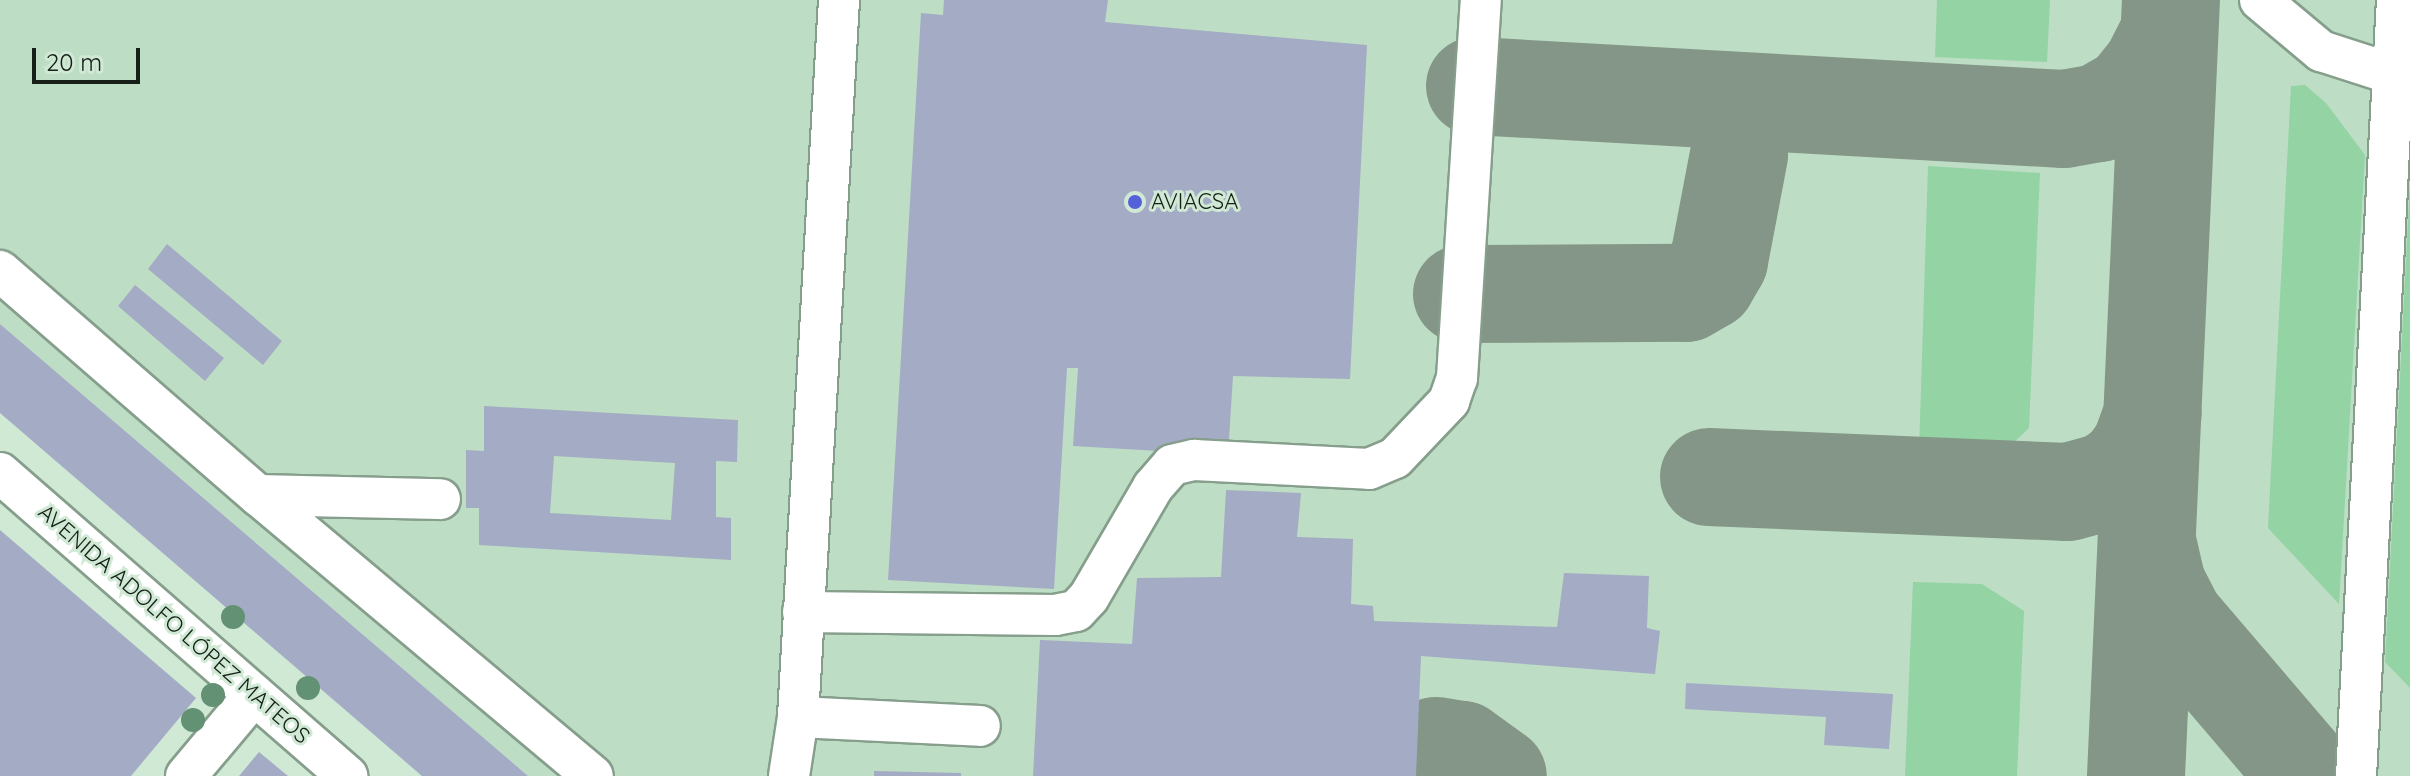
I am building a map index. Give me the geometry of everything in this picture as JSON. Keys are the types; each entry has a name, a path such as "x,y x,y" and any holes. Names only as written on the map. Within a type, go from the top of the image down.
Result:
{"street":[{"path":"789,776 798,717 839,0"},
{"path":"803,612 1055,615 1076,611 1089,597 1153,487 1172,465 1194,460 1369,469 1395,458 1449,401 1457,378 1481,0"},
{"path":"2260,0 2321,51 2392,74"},
{"path":"2356,776 2397,0"},
{"path":"0,271 258,495 593,776"},
{"name":"AVENIDA ADOLFO LÓPEZ MATEOS","path":"0,473 347,776"},
{"path":"258,495 440,499"},
{"path":"186,776 254,695"},
{"path":"798,717 980,726"}],"shaded area":[{"path":"0,0 2410,0 2410,776 528,776 0,324"}],"green space":[{"path":"1937,0 2050,0 2047,62 1935,57"},
{"path":"2305,85 2326,103 2365,155 2339,604 2268,528 2291,86"},
{"path":"1928,166 2040,173 2029,428 2010,446 1919,453"},
{"path":"2410,185 2410,688 2385,662"},
{"path":"1913,582 1982,584 2024,611 2017,776 1905,776"}],"building":[{"name":"AVIACSA","path":"944,0 1108,0 1105,22 1367,45 1350,379 1233,376 1228,455 1073,446 1078,368 1067,368 1054,589 888,580 921,13 943,15"},
{"path":"167,244 282,341 263,365 148,269"},
{"path":"135,285 224,358 205,381 118,306"},
{"path":"0,324 528,776 422,776 0,413"},
{"path":"484,406 738,420 737,462 716,461 716,517 731,518 731,560 479,545 479,508 466,508 466,450 484,451","holes":["554,456 675,463 671,520 550,513"]},
{"path":"1226,490 1301,493 1297,537 1353,539 1351,604 1373,606 1374,621 1557,627 1564,573 1649,576 1647,628 1660,631 1655,674 1421,656 1416,776 1033,776 1040,640 1132,644 1137,578 1221,577"},
{"path":"0,530 196,698 131,776 0,776"},
{"path":"1686,683 1893,694 1889,749 1824,745 1826,717 1685,709"},
{"path":"259,752 288,776 239,776"},
{"path":"874,771 961,773 961,776 874,776"}],"taxiway":[{"path":"2136,776 2171,0"},
{"path":"1475,86 2064,119 2099,113 2129,96 2151,69 2167,38"},
{"path":"1462,294 1686,293 1707,281 1719,260 1739,155"},
{"path":"1709,477 2068,492 2106,482 2126,468 2140,449 2153,414"},
{"path":"2148,546 2157,585 2174,619 2308,776"},
{"path":"1436,746 1462,750 1498,776"}],"place":[{"name":"AVIACSA","path":"1135,202"}]}
